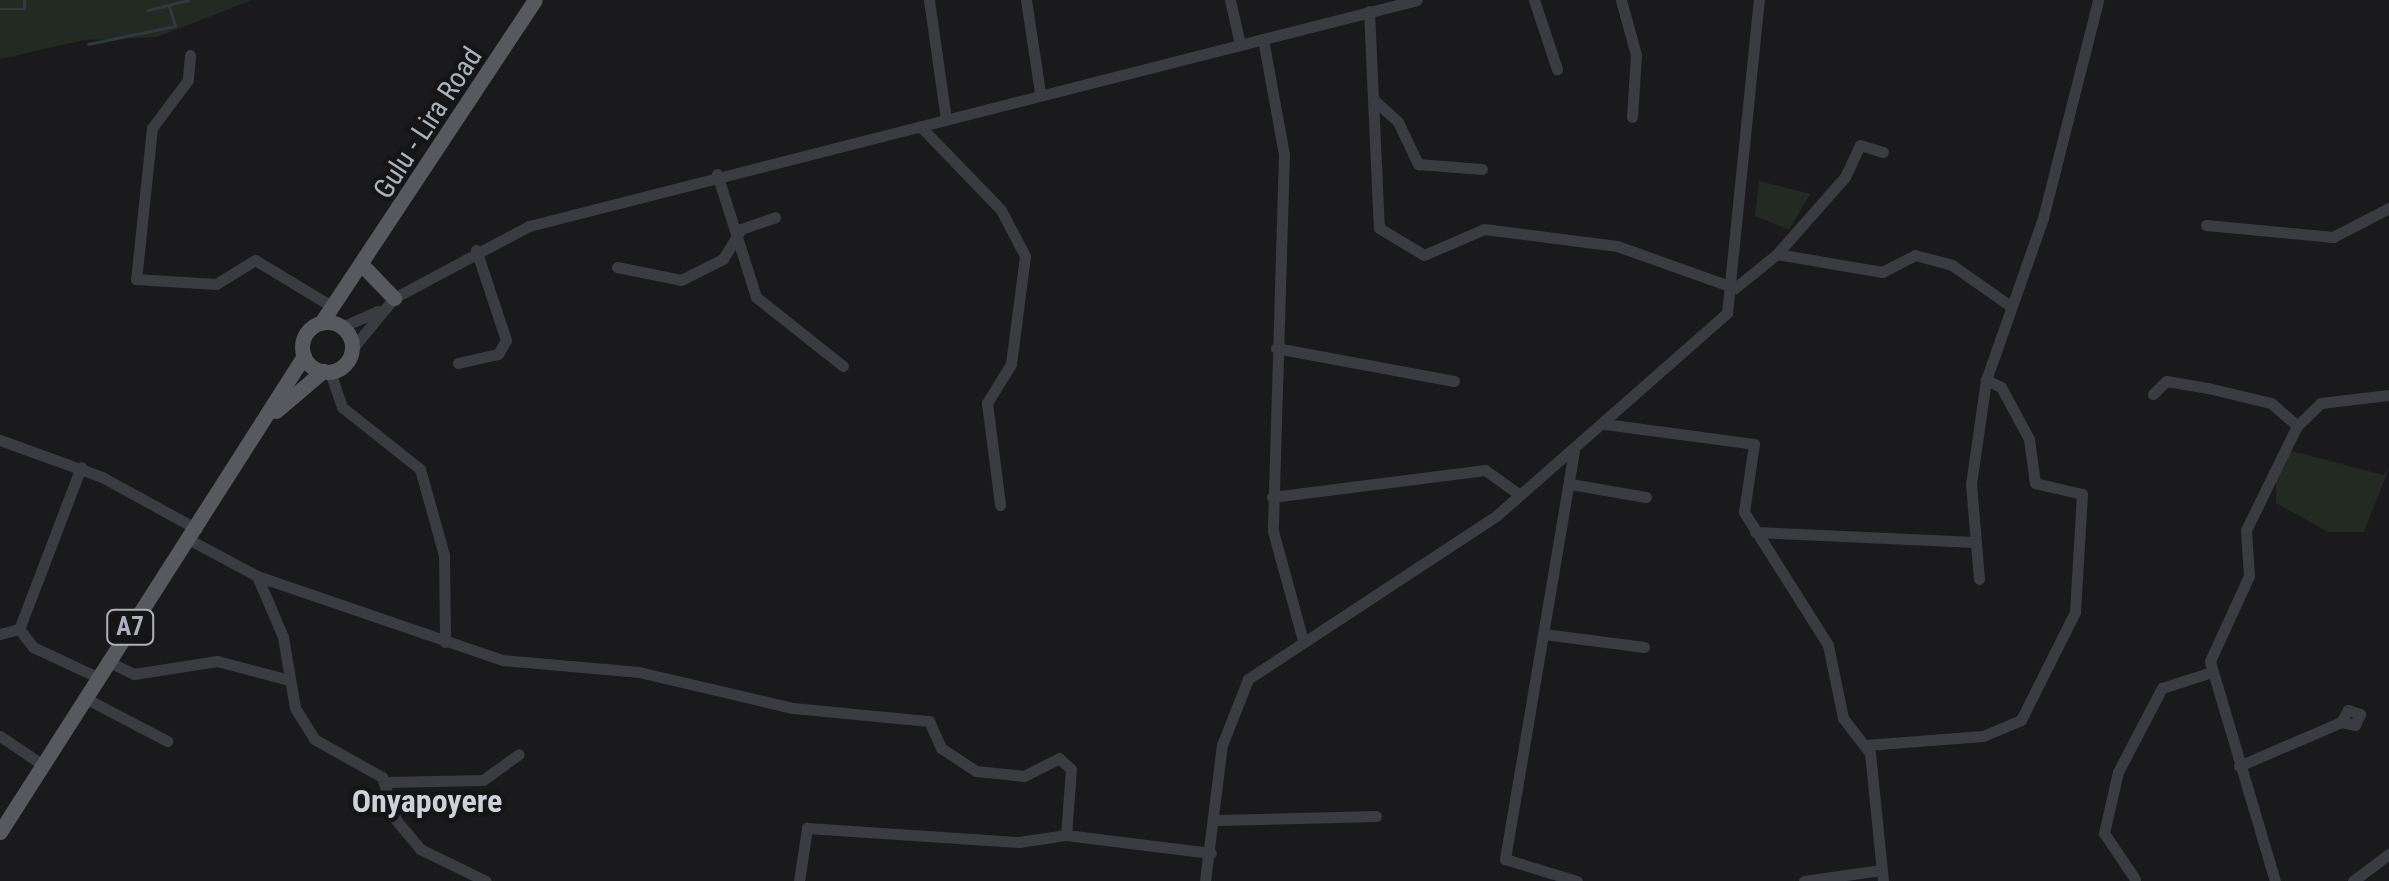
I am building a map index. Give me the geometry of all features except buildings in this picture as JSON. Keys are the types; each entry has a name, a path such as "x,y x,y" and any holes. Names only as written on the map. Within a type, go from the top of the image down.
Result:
{"main road":[{"name":"Gulu - Lira Road","path":"363,271 535,0"},
{"path":"363,271 394,298"},
{"name":"A7","path":"0,832 107,661 194,534 304,356 304,339 363,271"},
{"name":"A7","path":"341,326 363,271"},
{"path":"321,322 341,326 352,350"},
{"name":"A7","path":"262,423 352,350"},
{"path":"304,356 326,371"}],"street":[{"path":"929,0 946,118"},
{"path":"1026,0 1040,93"},
{"path":"1230,0 1240,44"},
{"path":"352,350 378,312 394,298 476,250 597,204 1417,0"},
{"path":"1534,0 1557,68"},
{"path":"1621,0 1636,55 1632,117"},
{"path":"1205,881 1235,698 1302,637 1445,553 1574,451 1711,334 1735,288 1760,0"},
{"path":"1978,579 1972,470 1986,380 2009,305 2043,218 2098,0"},
{"path":"1369,11 1380,228 1390,239 1432,258 1484,229 1606,245 1735,288"},
{"path":"1263,39 1284,154 1272,497 1277,570 1302,637"},
{"path":"190,55 188,80 164,102 149,140 136,278 216,284 255,260 333,307"},
{"path":"1375,101 1398,122 1418,164 1482,169"},
{"path":"920,126 1002,210 1025,256 1010,364 987,403 1000,504"},
{"path":"1735,288 1777,254 1845,177 1860,145 1883,152"},
{"path":"716,174 734,244 763,307 843,366"},
{"path":"2206,225 2334,237 2389,208"},
{"path":"617,266 681,280 715,266 741,229 775,217"},
{"path":"458,363 498,354 506,340 476,250"},
{"path":"1777,254 1882,272 1932,258 2009,305"},
{"path":"341,326 378,312"},
{"path":"1276,348 1454,380"},
{"path":"326,371 342,408 420,469 444,555 445,642"},
{"path":"1866,745 2001,732 2029,713 2068,636 2084,499 2035,483 2029,440 2003,390 1986,380"},
{"path":"2153,394 2166,381 2208,388 2271,403 2297,426"},
{"path":"2275,881 2209,673 2250,575 2246,530 2297,426 2321,403 2389,395"},
{"path":"1605,424 1748,438 1754,457 1743,508 1828,645 1843,718 1866,745 1882,876 1804,881"},
{"path":"0,440 81,467 257,576 445,642 545,668 639,672 793,708 928,721 941,748 976,770 1024,776 1060,758 1072,768 1066,836"},
{"path":"1574,451 1505,862 1558,880 1577,881"},
{"path":"19,629 29,583 81,467"},
{"path":"1272,497 1484,470 1520,495"},
{"path":"1570,484 1646,497"},
{"path":"1755,532 1974,542"},
{"path":"257,576 289,680 319,746 386,782 483,780 519,754"},
{"path":"0,634 19,629"},
{"path":"19,629 33,646 97,677"},
{"path":"1544,634 1644,647"},
{"path":"107,661 134,674 217,661 289,680"},
{"path":"2134,879 2105,840 2118,772 2165,685 2209,673"},
{"path":"84,698 167,741"},
{"path":"2239,766 2341,722"},
{"path":"0,736 43,765"},
{"path":"386,782 409,839 486,881"},
{"path":"1216,820 1376,816"},
{"path":"798,881 807,828 1019,842 1066,836 1211,853"},
{"path":"2353,881 2389,854"}],"shaded area":[{"path":"0,0 252,0 157,37 84,40 0,59"},
{"path":"1759,181 1810,194 1789,230 1755,216"},
{"path":"2292,451 2383,475 2389,468 2364,532 2328,532 2276,503 2276,470"}],"waterway":[{"path":"0,9 24,9 24,0"},
{"path":"148,10 188,0"},
{"path":"88,44 175,26 169,6"}],"district":[{"name":"Onyapoyere","path":"427,801"}]}
